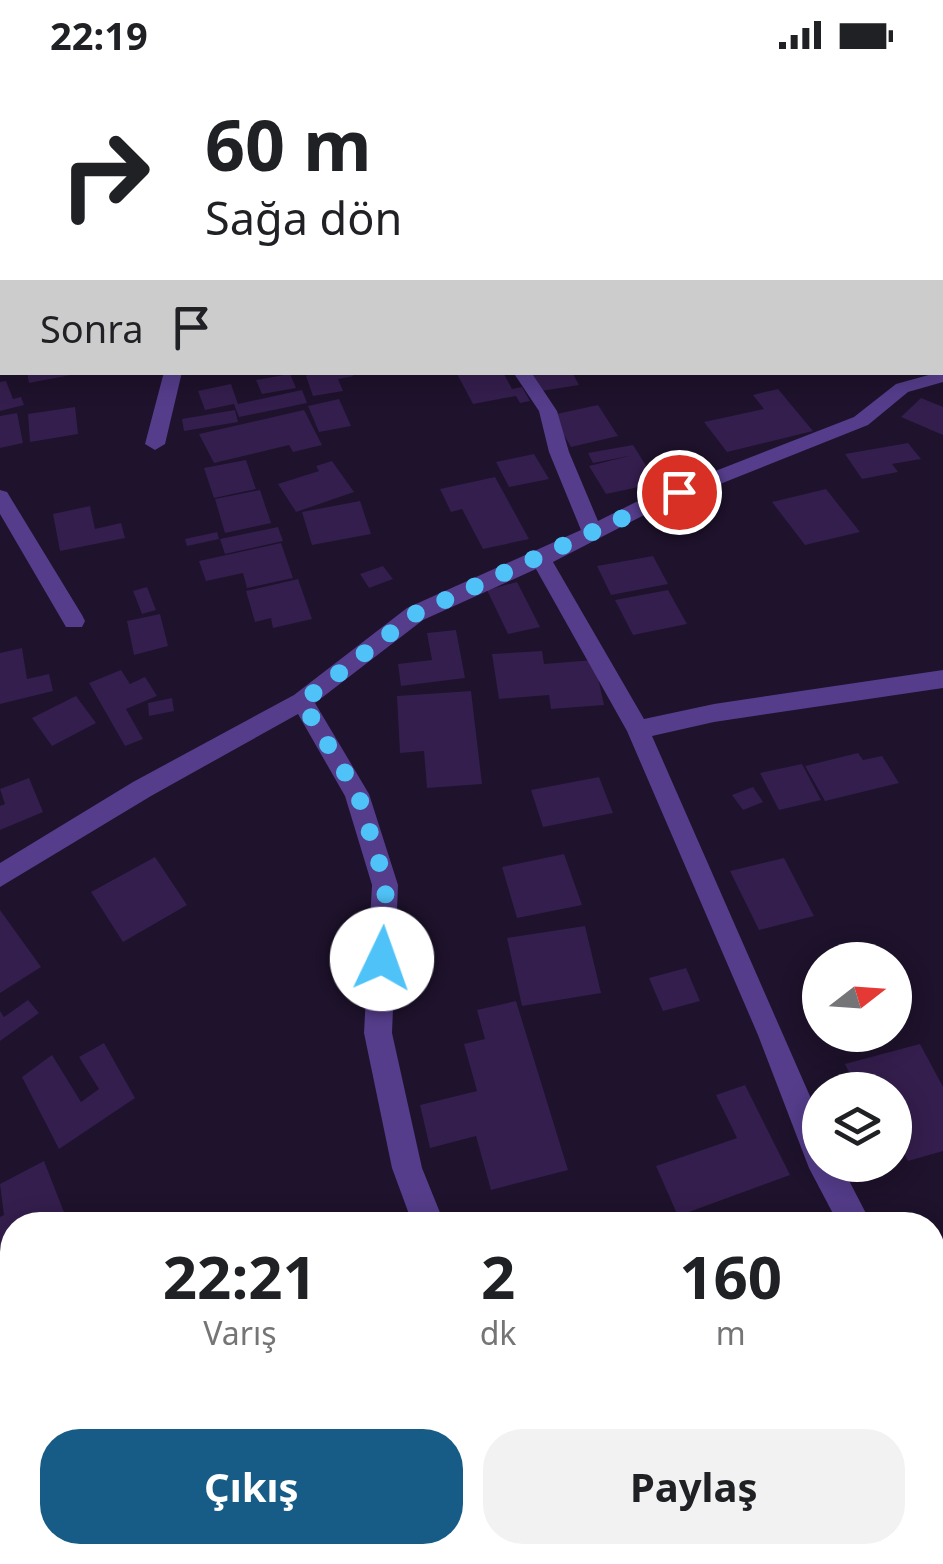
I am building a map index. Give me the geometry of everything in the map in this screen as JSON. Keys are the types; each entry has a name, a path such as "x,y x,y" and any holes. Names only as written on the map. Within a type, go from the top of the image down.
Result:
{"street":[{"path":"155,444 172,375"},
{"path":"524,375 548,411 559,452 593,533"},
{"path":"0,876 142,788 302,702 415,614 541,559 642,507 861,421 902,388 943,376"},
{"path":"0,498 74,621"},
{"path":"541,559 638,730 802,1111"},
{"path":"638,730 714,714 943,679"},
{"path":"302,702 358,794 386,885 378,1033 407,1168 424,1212"},
{"path":"833,1182 849,1212"}],"building":[{"path":"28,375 71,375 29,383"},
{"path":"290,375 296,388 262,394 256,380"},
{"path":"458,375 505,375 512,389 522,387 530,401 520,403 516,396 473,404"},
{"path":"533,375 574,375 579,385 541,391"},
{"path":"306,376 354,376 338,379 343,391 313,396"},
{"path":"6,381 13,399 21,397 24,405 0,411 0,382"},
{"path":"231,384 238,404 302,390 307,403 239,417 234,404 205,410 198,391"},
{"path":"778,389 813,431 727,452 704,422 764,409 753,395"},
{"path":"921,398 943,407 943,435 901,417"},
{"path":"339,399 351,426 319,432 308,406"},
{"path":"598,405 618,436 571,447 552,415"},
{"path":"75,407 78,434 30,442 28,414"},
{"path":"235,410 238,422 184,431 182,419"},
{"path":"304,410 322,445 293,452 289,445 214,463 199,434"},
{"path":"17,413 23,443 0,448 0,416"},
{"path":"908,443 921,459 892,464 898,472 862,479 845,454"},
{"path":"633,445 657,483 606,494 589,466 629,456 593,463 588,453"},
{"path":"534,454 549,479 509,487 496,462"},
{"path":"246,460 256,489 214,498 204,468"},
{"path":"332,461 354,492 296,512 278,484 319,471 316,466"},
{"path":"495,477 529,539 483,549 462,509 451,512 440,489"},
{"path":"826,489 860,532 805,545 772,502"},
{"path":"260,490 271,523 225,533 215,499"},
{"path":"360,501 371,534 312,545 302,512"},
{"path":"90,506 95,529 121,523 125,538 60,551 53,514"},
{"path":"278,527 283,541 225,554 220,539"},
{"path":"217,532 219,539 187,546 185,539"},
{"path":"281,543 293,578 247,588 243,573 206,581 199,561"},
{"path":"653,556 668,584 611,595 597,566"},
{"path":"383,566 393,579 369,588 360,574"},
{"path":"298,579 312,619 273,628 271,618 255,622 246,591"},
{"path":"517,582 540,627 508,634 487,590"},
{"path":"147,587 156,610 142,614 133,591"},
{"path":"668,590 687,624 633,635 615,600"},
{"path":"160,614 168,646 134,655 127,621"},
{"path":"456,630 465,678 401,686 398,664 432,660 427,633"},
{"path":"22,648 27,679 49,674 53,691 0,704 0,653"},
{"path":"542,651 544,664 594,660 604,705 551,709 549,695 499,699 492,654"},
{"path":"121,670 130,684 145,677 157,696 126,709 143,739 125,746 89,683"},
{"path":"471,691 482,784 427,788 424,751 400,753 397,696"},
{"path":"76,696 96,723 52,746 32,718"},
{"path":"172,698 174,711 149,716 148,703"},
{"path":"858,753 863,760 882,756 899,783 825,801 805,766"},
{"path":"802,764 821,800 779,810 760,773"},
{"path":"599,777 613,813 543,827 531,790"},
{"path":"29,778 43,812 0,830 0,806 5,804 0,789"},
{"path":"753,787 763,802 743,810 732,795"},
{"path":"564,854 582,905 517,918 502,867"},
{"path":"155,857 187,905 123,942 91,892"},
{"path":"784,858 814,916 759,930 730,871"},
{"path":"0,910 41,967 0,993"},
{"path":"585,926 601,993 522,1006 507,938"},
{"path":"686,968 700,1001 663,1011 649,978"},
{"path":"28,1000 39,1013 0,1041 0,1011 4,1017"},
{"path":"516,1001 568,1170 491,1190 476,1136 430,1148 420,1105 477,1091 464,1044 485,1039 477,1010"},
{"path":"104,1043 135,1098 59,1149 22,1077 52,1055 81,1102 99,1089 79,1057"},
{"path":"920,1044 943,1087 943,1151 912,1160 912,1072 849,1072 845,1064 890,1052 912,1052 912,1046"},
{"path":"745,1085 790,1175 689,1212 676,1212 656,1166 737,1138 716,1095"},
{"path":"44,1161 64,1212 4,1212 0,1184"}],"route":[{"path":"382,959 386,885 358,794 302,702 415,614 679,492"}]}
